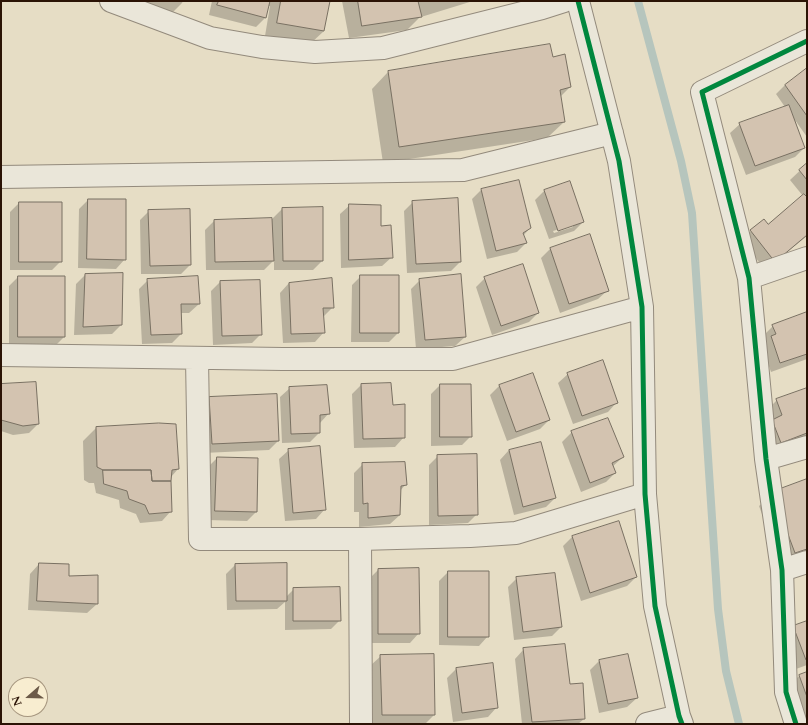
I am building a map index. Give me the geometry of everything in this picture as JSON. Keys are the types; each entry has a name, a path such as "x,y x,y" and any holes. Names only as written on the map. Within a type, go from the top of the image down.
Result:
{"street":[{"path":"114,1 210,38 262,47 315,52 382,48 542,8 564,1"},
{"path":"578,1 619,161 642,307 646,494 655,606 680,720 647,724"},
{"path":"796,724 786,692 782,570 766,459 749,278 702,92 807,41"},
{"path":"1,177 463,170 612,133"},
{"path":"749,278 807,258"},
{"path":"1,355 283,359 453,359 642,307"},
{"path":"197,358 200,539 360,540 516,533 646,494"},
{"path":"766,459 807,447"},
{"path":"360,540 361,724"},
{"path":"782,570 807,562"}],"building":[{"path":"219,1 270,1 266,18 217,5"},
{"path":"281,1 330,1 324,31 277,23"},
{"path":"358,1 418,1 422,17 362,26"},
{"path":"550,44 553,57 565,54 571,87 560,90 565,122 399,147 388,71"},
{"path":"807,68 807,116 785,85"},
{"path":"789,105 805,148 755,166 739,123"},
{"path":"807,163 807,180 799,170"},
{"path":"519,180 531,228 523,233 527,243 496,251 481,189"},
{"path":"570,181 584,222 558,231 544,190"},
{"path":"804,194 807,197 807,235 775,262 750,230 764,219 768,224"},
{"path":"458,198 461,262 416,264 412,201"},
{"path":"88,199 126,199 126,260 87,259"},
{"path":"19,202 62,202 62,262 19,262"},
{"path":"349,204 381,205 381,226 391,225 393,258 349,260"},
{"path":"323,207 323,261 283,261 282,208"},
{"path":"190,209 191,265 150,266 148,210"},
{"path":"272,218 274,261 215,262 214,220"},
{"path":"590,234 609,291 569,304 550,248"},
{"path":"523,264 539,313 501,326 484,277"},
{"path":"123,273 122,325 83,327 85,274"},
{"path":"461,274 466,337 425,340 419,279"},
{"path":"360,275 399,275 399,333 360,333"},
{"path":"18,276 65,276 65,337 18,337"},
{"path":"198,276 200,304 181,304 182,334 151,335 147,279"},
{"path":"332,278 334,308 323,308 325,333 291,334 289,283"},
{"path":"260,280 262,335 222,336 220,281"},
{"path":"807,312 807,354 780,363 771,336 776,334 772,325"},
{"path":"603,360 618,403 582,416 567,373"},
{"path":"533,373 550,420 516,432 499,385"},
{"path":"36,382 39,424 23,426 1,420 1,384"},
{"path":"391,383 393,405 405,404 405,438 363,439 361,384"},
{"path":"440,384 471,384 472,437 440,437"},
{"path":"327,385 330,414 320,415 320,433 291,434 289,387"},
{"path":"807,388 807,433 781,443 772,420 782,415 776,399"},
{"path":"277,394 279,441 212,444 209,397"},
{"path":"608,418 624,457 612,463 616,473 590,483 571,431"},
{"path":"159,423 176,424 179,469 172,470 171,481 152,481 151,470 103,470 97,467 96,427"},
{"path":"541,442 556,498 523,507 509,450"},
{"path":"320,446 326,510 293,513 288,449"},
{"path":"477,454 478,515 438,516 437,455"},
{"path":"217,457 258,458 257,512 215,511"},
{"path":"405,462 407,485 401,486 400,515 368,518 368,503 363,504 362,463"},
{"path":"103,470 151,470 152,481 171,481 172,512 149,514 145,505 129,499 127,491 104,484"},
{"path":"807,479 807,549 795,553 772,492"},
{"path":"619,521 637,577 590,593 572,536"},
{"path":"39,563 69,564 69,576 98,575 98,604 37,601"},
{"path":"287,563 287,601 236,601 235,564"},
{"path":"419,568 420,634 378,634 378,569"},
{"path":"448,571 489,571 489,637 448,637"},
{"path":"555,573 562,627 523,632 516,577"},
{"path":"340,587 341,621 293,621 293,588"},
{"path":"807,621 807,660 806,660 793,626"},
{"path":"565,644 570,684 583,683 585,719 532,722 523,648"},
{"path":"434,654 435,715 382,715 380,655"},
{"path":"628,654 638,698 608,704 599,660"},
{"path":"493,663 498,708 462,713 456,668"},
{"path":"807,672 807,697 799,675"}],"waterway":[{"path":"638,1 681,161 692,213 718,609 726,671 739,724"}],"cycle path":[{"path":"578,1 619,161 642,307 645,494 655,606 682,724"},
{"path":"796,724 786,692 782,570 766,459 749,278 702,92 807,41"}]}
